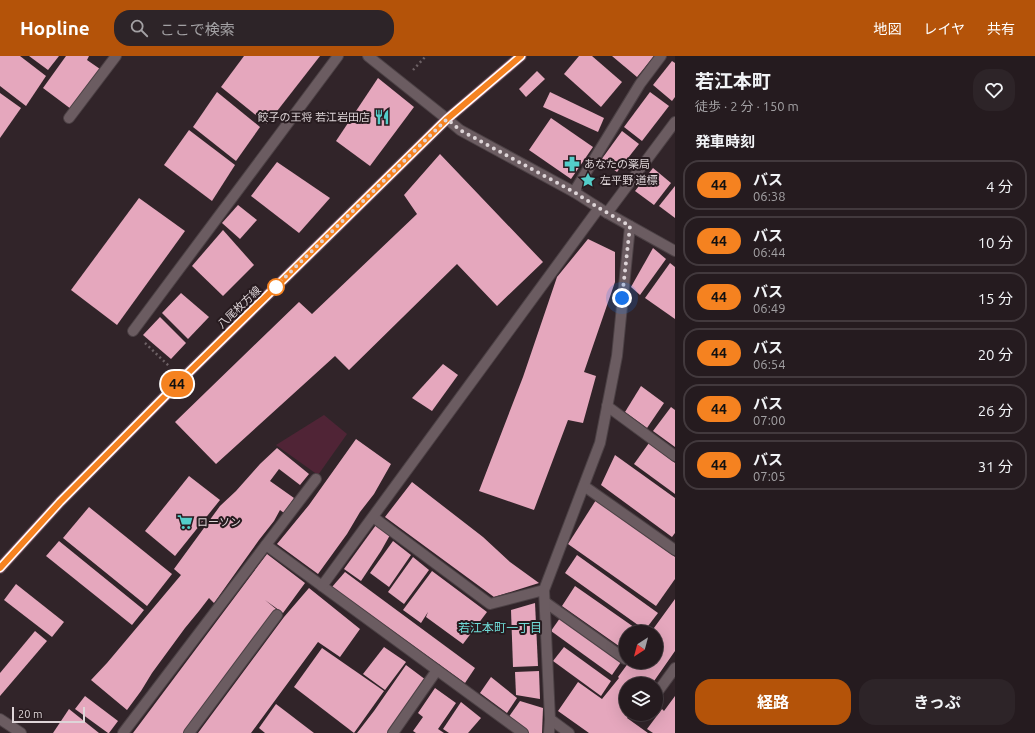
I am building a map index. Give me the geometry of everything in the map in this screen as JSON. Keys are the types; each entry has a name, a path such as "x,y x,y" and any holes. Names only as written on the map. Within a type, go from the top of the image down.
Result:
{"main road":[{"name":"八尾枚方線","path":"0,568 60,502 182,379 447,119 521,56"}],"street":[{"path":"69,118 116,56"},
{"path":"133,331 338,56"},
{"path":"368,56 460,130 574,192 603,211 675,251"},
{"path":"574,192 640,84 661,56"},
{"path":"322,586 603,211 675,122"},
{"path":"549,733 550,719 544,590 600,443 617,356 630,226"},
{"path":"607,406 675,456"},
{"path":"123,733 316,479"},
{"path":"584,486 675,550"},
{"path":"373,517 490,604 544,590"},
{"path":"266,545 523,733"},
{"path":"545,602 619,655"},
{"path":"189,733 277,615"},
{"path":"663,684 675,668"},
{"path":"393,733 437,670"},
{"path":"0,718 21,733"},
{"path":"550,719 569,733"}],"path":[{"path":"133,331 182,379"}],"shaded area":[{"path":"324,415 347,434 318,475 276,445"}],"building":[{"path":"0,56 20,56 46,76 26,106 0,86"},
{"path":"29,56 59,56 48,70"},
{"path":"66,56 89,56 87,60 100,69 71,109 43,88"},
{"path":"244,56 320,56 267,124 221,87"},
{"path":"579,56 592,56 622,82 601,107 564,74"},
{"path":"612,56 654,56 637,77"},
{"path":"672,61 675,63 675,97 672,101 653,85"},
{"path":"537,71 545,79 526,97 519,89"},
{"path":"378,78 414,107 370,166 336,141"},
{"path":"217,92 260,127 236,161 193,127"},
{"path":"550,92 604,118 598,132 543,107"},
{"path":"650,92 669,106 642,141 624,127"},
{"path":"0,93 21,108 0,138"},
{"path":"551,118 593,147 571,179 529,150"},
{"path":"189,130 235,165 212,201 164,165"},
{"path":"622,131 639,144 617,172 601,160"},
{"path":"440,154 543,262 497,306 457,264 349,370 335,356 216,464 175,422 299,302 312,314 417,214 404,195"},
{"path":"277,162 330,198 299,233 251,196"},
{"path":"653,168 671,183 654,205 635,191"},
{"path":"675,186 675,218 659,206"},
{"path":"139,198 185,231 117,325 71,290"},
{"path":"238,205 257,220 240,239 222,223"},
{"path":"223,230 254,265 223,296 192,266"},
{"path":"588,239 615,252 615,282 584,372 596,376 583,423 568,420 534,510 479,491 523,377 557,277"},
{"path":"653,248 666,259 640,295 631,287"},
{"path":"670,263 675,267 675,319 645,298"},
{"path":"181,293 209,317 188,339 162,313"},
{"path":"160,317 186,343 171,359 143,335"},
{"path":"443,364 458,375 432,411 412,398"},
{"path":"641,386 664,403 647,428 625,412"},
{"path":"671,407 675,410 675,447 653,431"},
{"path":"356,439 391,464 374,494 318,574 277,544 309,505"},
{"path":"649,443 675,463 675,494 634,464"},
{"path":"277,448 309,474 300,485 279,469 270,481 294,498 284,513 280,510 274,521 214,603 209,598 185,628 127,710 91,680 181,575 174,569 220,506"},
{"path":"615,455 675,498 675,533 672,537 601,485"},
{"path":"189,476 220,500 175,556 145,531"},
{"path":"412,482 483,537 510,562 539,583 494,597 385,517"},
{"path":"596,500 675,557 675,579 656,606 568,544"},
{"path":"89,507 172,574 147,606 63,538"},
{"path":"376,525 390,535 361,581 344,569"},
{"path":"59,541 144,610 132,625 46,556"},
{"path":"393,541 411,555 389,587 370,573"},
{"path":"267,554 305,583 283,613 265,600 276,609 183,733 133,733"},
{"path":"577,555 658,613 649,625 638,625 565,573"},
{"path":"413,557 429,570 404,604 388,592"},
{"path":"432,571 487,612 463,644 426,617 428,612 421,623 403,610"},
{"path":"345,572 475,668 465,683 332,587"},
{"path":"16,584 64,622 52,637 4,600"},
{"path":"575,586 631,625 619,625 619,646 562,606"},
{"path":"309,588 360,629 340,657 318,642 251,733 198,733 284,617"},
{"path":"675,599 675,651 663,668 663,625 656,625"},
{"path":"535,603 538,666 513,667 511,610"},
{"path":"560,618 619,661 619,665 612,675 551,631"},
{"path":"35,631 47,641 0,696 0,673"},
{"path":"384,647 406,662 385,690 363,674"},
{"path":"564,647 611,681 601,696 553,661"},
{"path":"322,648 384,691 354,733 294,687"},
{"path":"406,665 426,680 389,733 357,733 374,711"},
{"path":"624,669 662,669 657,677 618,677"},
{"path":"539,671 540,699 516,695 515,672"},
{"path":"491,677 517,698 507,713 480,693"},
{"path":"619,678 619,721 631,721 648,733 589,733 558,711 578,682 602,699"},
{"path":"435,688 456,703 438,729 444,733 416,733 413,731 423,717 418,713"},
{"path":"85,696 118,721 109,733 75,709"},
{"path":"675,696 675,733 653,733 647,729 653,721 663,721 663,710 664,711"},
{"path":"520,701 543,708 542,733 528,733 508,718"},
{"path":"461,702 481,718 468,733 449,733 443,729"},
{"path":"276,704 314,733 265,733 259,728"},
{"path":"69,709 99,733 53,733"}],"bus line":[{"name":"44","path":"0,568 60,502 182,379 447,119 521,56"}],"place":[{"name":"餃子の王将 若江岩田店","path":"382,117"},
{"name":"あなたの薬局","path":"572,164"},
{"name":"左平野 道標","path":"588,180"},
{"name":"ローソン","path":"185,522"}],"district":[{"name":"若江本町一丁目","path":"500,627"}],"route":[{"path":"276,287 273,289 447,119 460,130 574,192 630,226 622,298"}]}
